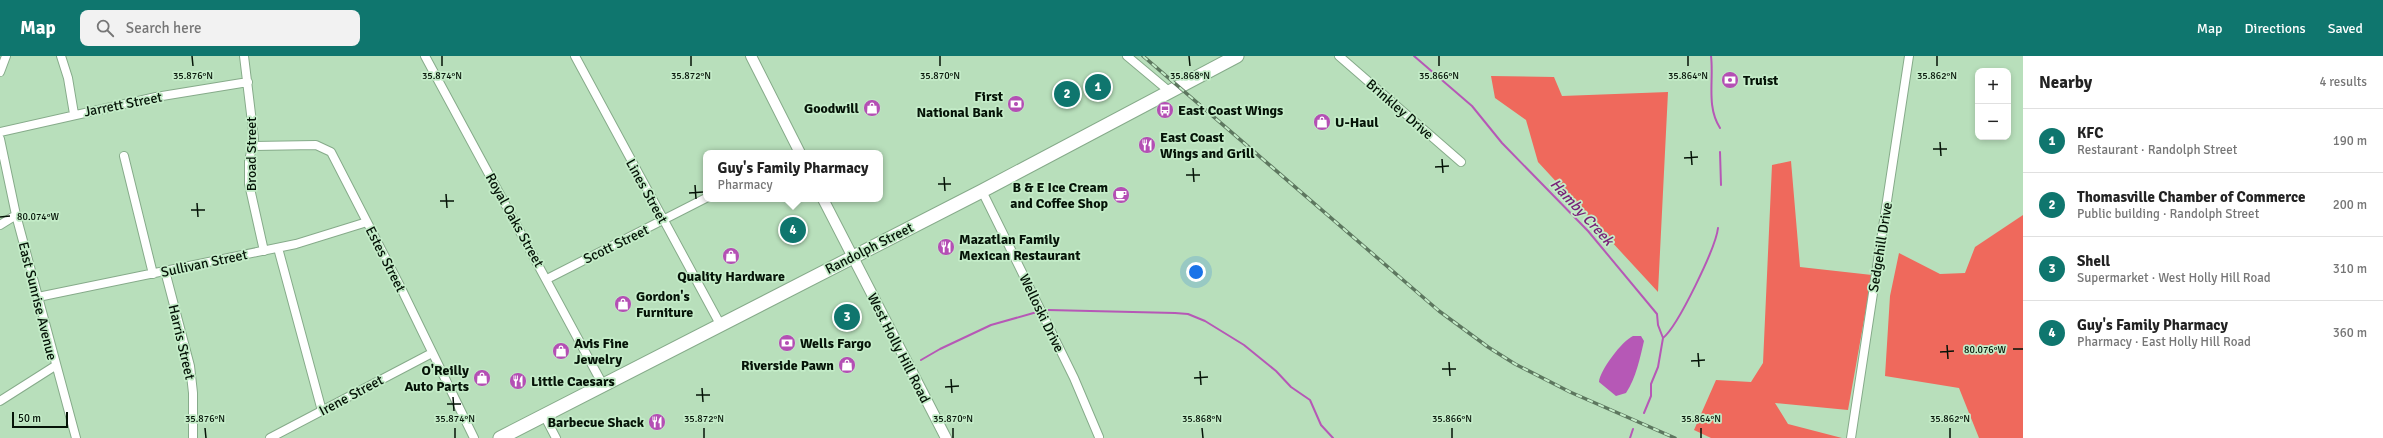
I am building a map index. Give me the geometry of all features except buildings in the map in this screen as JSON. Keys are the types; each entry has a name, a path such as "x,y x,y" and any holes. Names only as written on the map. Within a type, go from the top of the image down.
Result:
{"main road":[{"name":"Randolph Street","path":"500,438 982,191 1237,56"}],"street":[{"path":"0,72 6,56"},
{"path":"61,56 68,78 74,114"},
{"name":"Broad Street","path":"244,56 248,82 253,146 249,161 249,184 264,250"},
{"name":"Royal Oaks Street","path":"426,56 603,385"},
{"name":"Lines Street","path":"575,56 720,324"},
{"path":"751,56 796,150"},
{"path":"1127,56 1170,92"},
{"name":"Brinkley Drive","path":"1339,56 1461,162"},
{"name":"Sedgehill Drive","path":"1851,438 1909,56"},
{"name":"Jarrett Street","path":"0,132 74,114 156,97 248,82"},
{"name":"East Sunrise Avenue","path":"0,139 16,215 55,366 76,438"},
{"name":"Estes Street","path":"253,146 292,144 316,145 325,148 337,162 474,438"},
{"path":"124,156 153,274"},
{"name":"Welloski Drive","path":"982,191 1074,378 1099,437"},
{"name":"Scott Street","path":"547,279 703,200"},
{"name":"West Holly Hill Road","path":"824,202 946,438"},
{"path":"0,225 16,215"},
{"name":"Sullivan Street","path":"38,297 278,248 367,222"},
{"path":"278,248 306,357 322,411"},
{"name":"Harris Street","path":"165,271 190,366 193,393 193,438"},
{"name":"Irene Street","path":"270,438 432,353"},
{"path":"0,401 55,366"},
{"path":"544,415 556,438"}],"shaded area":[{"path":"1491,76 1554,77 1562,96 1668,92 1658,292 1538,162 1526,120 1495,98"},
{"path":"1791,161 1800,267 1872,275 1848,410 1775,403 1788,424 1842,438 1711,438 1694,430 1716,380 1751,382 1763,363 1772,165"},
{"path":"2023,215 2023,438 1979,438 1959,388 1885,376 1890,296 1899,253 1940,274 1965,273 1975,247"},
{"path":"1633,336 1641,336 1644,341 1639,361 1626,393 1616,396 1599,382 1600,377 1607,363 1623,344"}],"waterway":[{"name":"Hamby Creek","path":"1414,56 1472,106 1502,143 1588,231 1657,314 1658,325 1663,338 1658,367 1651,384 1651,396 1644,413"},
{"path":"1711,56 1711,93 1713,111 1720,128"},
{"path":"1720,152 1721,185"},
{"path":"1663,338 1670,331 1695,286 1711,252 1718,228"},
{"path":"1048,310 1175,313 1188,314 1205,321 1244,345 1276,371 1291,387 1310,400 1321,425 1333,438"},
{"path":"921,360 940,349 991,325 1037,312"},
{"name":"Hamby Creek","path":"1630,438 1633,429"}],"railway":[{"path":"1143,56 1439,311 1488,347 1515,364 1570,392 1675,438"}],"place":[{"name":"Truist","path":"1730,80"},
{"name":"KFC","path":"1098,87"},
{"name":"Thomasville Chamber of Commerce","path":"1067,94"},
{"name":"First National Bank","path":"1016,104"},
{"name":"Goodwill","path":"872,108"},
{"name":"East Coast Wings","path":"1165,110"},
{"name":"U-Haul","path":"1322,122"},
{"name":"East Coast Wings and Grill","path":"1147,145"},
{"name":"B & E Ice Cream and Coffee Shop","path":"1121,195"},
{"name":"Guy's Family Pharmacy","path":"793,230"},
{"name":"Mazatlan Family Mexican Restaurant","path":"946,247"},
{"name":"Quality Hardware","path":"731,256"},
{"name":"Gordon's Furniture","path":"623,304"},
{"name":"Shell","path":"847,317"},
{"name":"Wells Fargo","path":"787,343"},
{"name":"Avis Fine Jewelry","path":"561,351"},
{"name":"Riverside Pawn","path":"847,365"},
{"name":"O'Reilly Auto Parts","path":"482,378"},
{"name":"Little Caesars","path":"518,381"},
{"name":"Barbecue Shack","path":"657,422"}]}
